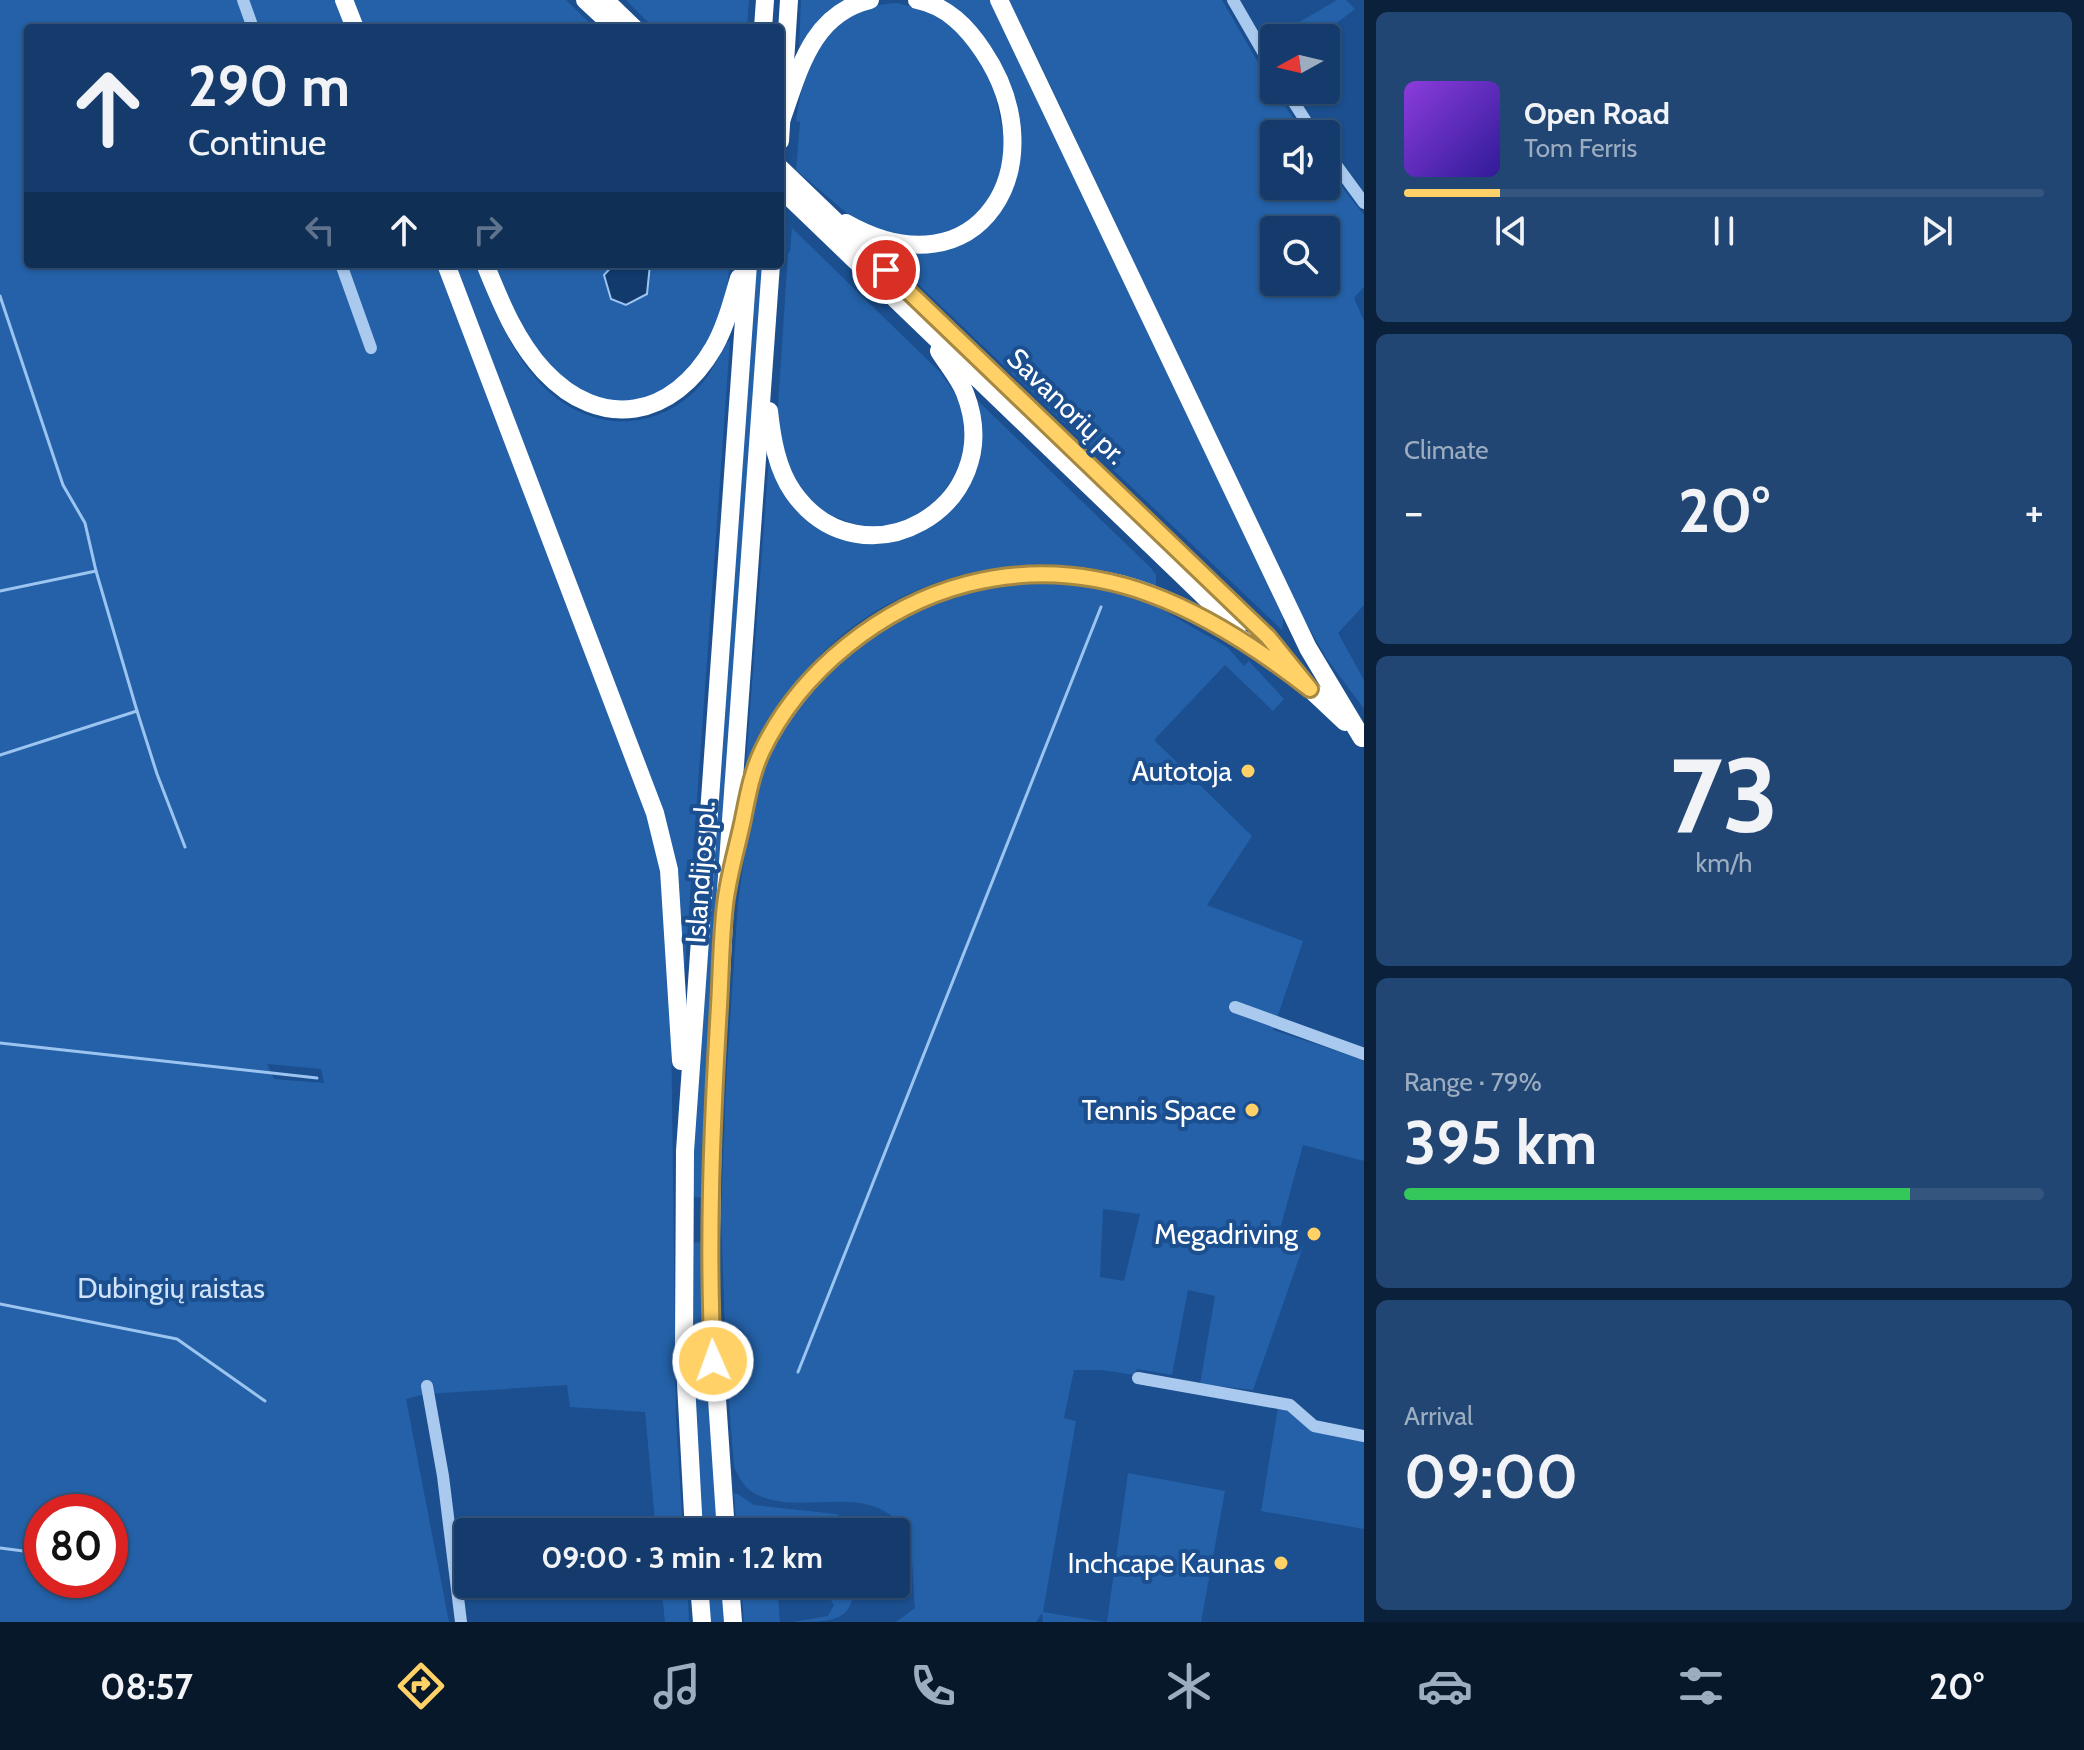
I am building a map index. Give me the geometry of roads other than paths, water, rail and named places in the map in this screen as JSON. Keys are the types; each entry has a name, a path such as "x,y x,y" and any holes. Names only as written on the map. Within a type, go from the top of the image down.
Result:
{"highway":[{"path":"344,0 353,24"},
{"path":"585,0 623,24"},
{"path":"605,0 624,24"},
{"path":"613,0 625,24"},
{"path":"763,24 765,0"},
{"path":"784,78 789,0"},
{"path":"784,112 805,52 817,33 842,11 870,0"},
{"path":"824,211 881,240 907,246 926,245 944,241 983,220 1005,189 1014,133 1005,91 995,68 961,23 917,0"},
{"name":"Savanorių pr.","path":"784,192 1258,648 1310,689 1362,738 1308,648 1024,46 999,0"},
{"name":"Savanorių pr.","path":"784,172 1268,637 1310,689"},
{"path":"448,268 655,813 669,870 672,898 685,1151"},
{"path":"487,268 511,322 542,369 579,400 605,409 629,410 663,400 696,374 715,345 744,268"},
{"name":"Islandijos pl.","path":"693,1518 684,1346 685,1151 745,268"},
{"name":"Islandijos pl.","path":"725,1518 713,1361 710,1240 713,1117 725,904 771,268"},
{"path":"764,364 775,450 795,495 812,511 844,530 870,535 890,534 921,524 947,505 963,482 971,459 973,434 964,390 922,325"},
{"path":"725,904 750,785 762,751 803,690 829,661 871,626 906,605 941,590 994,577 1040,573 1078,577 1121,584 1177,603 1258,648"},
{"path":"700,1598 702,1622"},
{"path":"731,1598 733,1622"}],"street":[{"path":"243,0 252,24"},
{"path":"1233,0 1260,47"},
{"path":"1340,170 1364,203"},
{"path":"342,268 371,348"},
{"path":"1235,1007 1364,1054"},
{"path":"1138,1378 1290,1405 1314,1426 1364,1436"},
{"path":"427,1386 443,1476 461,1622"}],"waterway":[{"path":"0,296 63,485 85,523 137,711 185,847"},
{"path":"0,591 96,571"},
{"path":"798,1372 1101,607"},
{"path":"0,755 137,711"},
{"path":"0,1043 317,1078"},
{"path":"0,1304 177,1339 265,1401"},
{"path":"0,1548 24,1551"}],"place":[{"name":"Autotoja","path":"1248,771"},
{"name":"Tennis Space","path":"1252,1110"},
{"name":"Megadriving","path":"1314,1234"},
{"name":"Inchcape Kaunas","path":"1281,1563"}],"park label":[{"name":"Dubingių raistas","path":"171,1288"}]}
